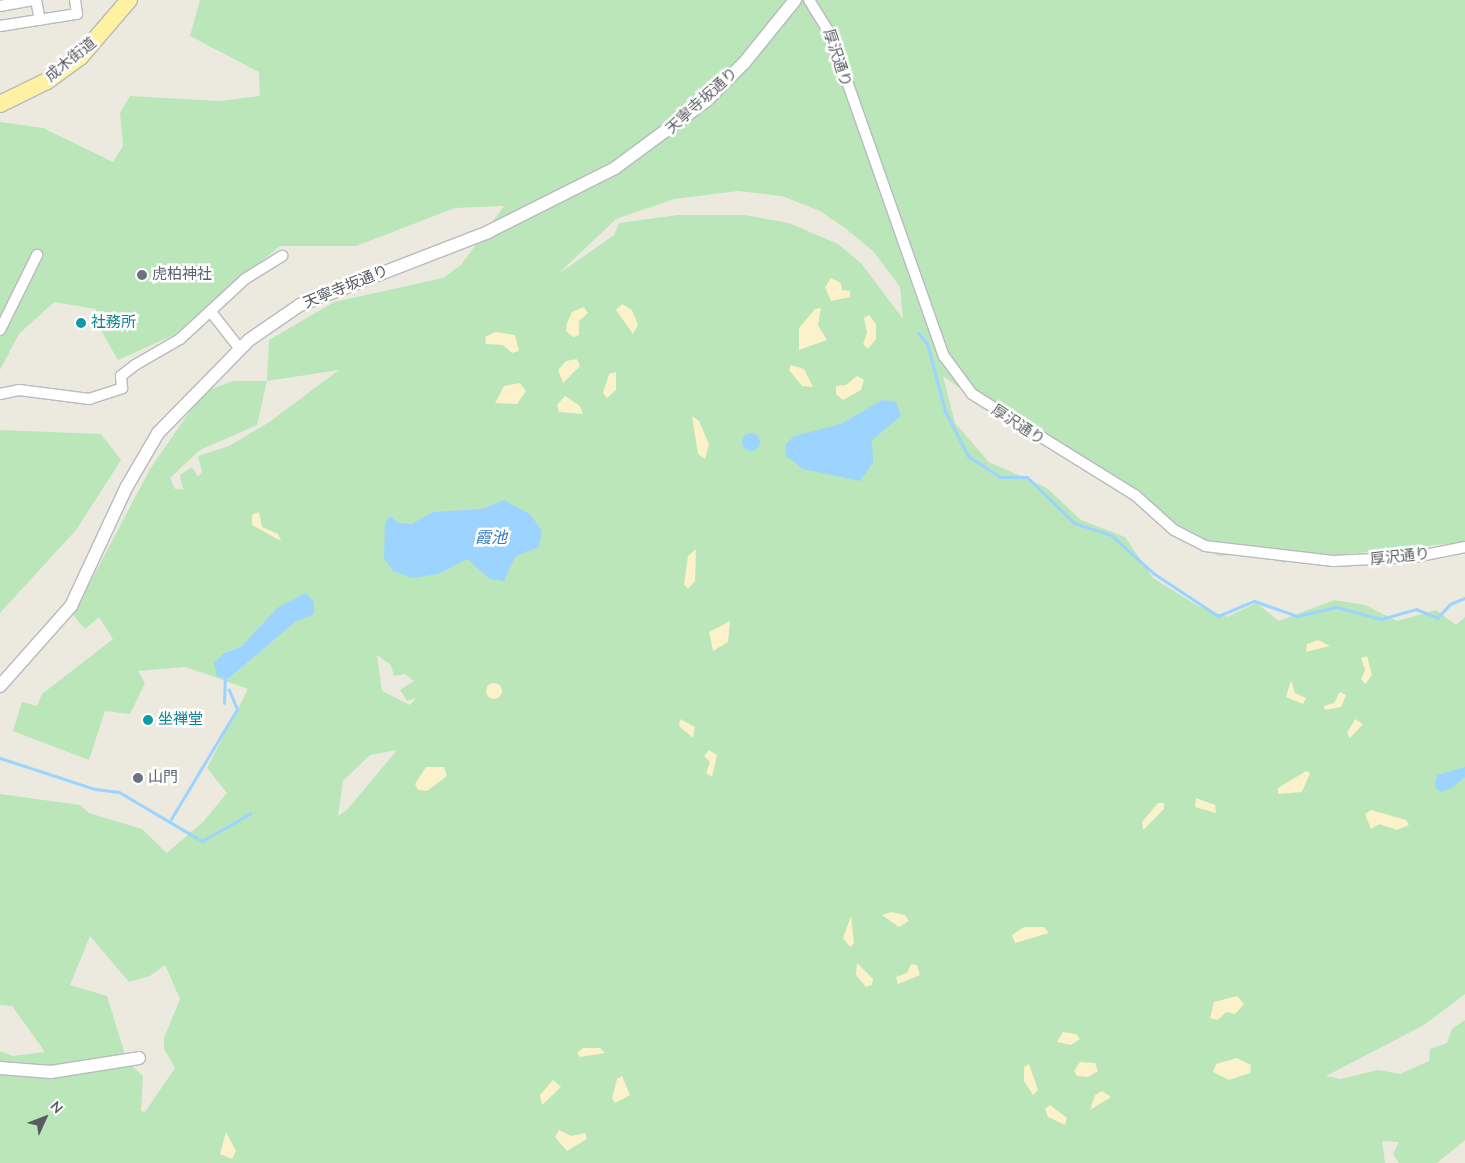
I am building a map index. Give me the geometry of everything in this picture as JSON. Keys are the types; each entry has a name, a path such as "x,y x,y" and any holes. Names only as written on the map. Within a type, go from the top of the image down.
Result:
{"main road":[{"name":"成木街道","path":"0,104 47,81 80,57 129,0"}],"street":[{"path":"0,6 34,0 40,20"},
{"path":"0,26 77,14 75,0"},
{"name":"天寧寺坂通り","path":"0,686 71,606 130,480 158,433 240,349 300,305 488,232 615,168 706,101 744,63 795,0"},
{"name":"厚沢通り","path":"809,0 830,33 944,356 954,376 972,394 1134,495 1174,530 1205,546 1333,561 1415,557 1465,547"},
{"path":"0,330 37,255"},
{"path":"0,394 19,390 70,398 102,396 122,388 121,376 135,365 180,339 245,279 282,256"},
{"path":"211,312 240,349"},
{"path":"0,1068 51,1072 139,1058"}],"green space":[{"path":"200,0 1465,0 1465,542 1338,555 1298,552 1285,563 1250,554 1218,556 1123,483 972,397 943,376 955,423 989,462 1047,488 1081,520 1125,537 1153,578 1198,606 1227,617 1256,603 1279,621 1334,600 1365,605 1397,621 1436,610 1456,625 1465,617 1465,994 1424,1025 1326,1076 1341,1079 1378,1070 1400,1074 1429,1061 1430,1049 1447,1043 1452,1029 1465,1020 1465,1140 1437,1163 1399,1163 1393,1154 1399,1142 1382,1141 1385,1163 0,1163 0,1051 13,1056 45,1052 12,1006 0,1005 0,794 80,805 89,813 142,829 167,853 203,822 227,793 207,768 248,689 186,667 138,671 145,683 130,714 105,711 89,760 13,731 22,702 37,706 42,694 113,639 99,617 85,629 73,615 150,469 203,392 233,381 267,381 269,340 334,302 443,278 461,265 504,206 455,208 356,246 280,246 174,335 118,360 103,334 96,309 54,302 19,334 0,370 0,122 43,128 113,162 123,146 120,113 130,96 219,101 260,96 259,72 190,36","holes":["738,191 782,196 820,211 845,228 874,252 900,287 903,319 861,263 838,244 789,223 744,215 678,215 619,223 614,235 557,275 616,219 674,199","339,370 268,423 229,446 198,456 202,472 198,477 192,467 180,475 183,489 190,490 175,489 170,478 200,450 257,425 267,381","294,622 228,679 217,677 224,653","377,655 391,665 394,676 405,674 414,681 400,690 407,701 416,698 410,705 382,691","397,750 347,810 338,816 343,781 370,755","90,936 129,982 150,976 165,965 180,999 164,1038 164,1049 175,1068 145,1112 141,1111 143,1076 127,1061 107,996 70,985"]},
{"path":"0,430 101,434 121,460 76,530 0,613"}],"sand":[{"path":"831,278 841,283 842,290 850,291 850,297 831,301 825,287"},
{"path":"622,304 632,310 638,325 633,334 616,310"},
{"path":"584,307 588,313 579,321 579,335 573,337 566,331 567,323 572,312"},
{"path":"821,308 818,325 827,340 799,350 799,328 815,309"},
{"path":"869,315 876,324 876,339 868,349 863,344 867,333 864,318"},
{"path":"495,332 515,335 519,351 512,353 503,345 486,344 485,337"},
{"path":"577,359 580,366 563,383 558,370 566,361"},
{"path":"791,365 804,369 813,387 802,386 789,370"},
{"path":"616,372 616,390 607,398 603,393 609,374"},
{"path":"857,376 864,380 861,390 843,400 836,394 836,386 846,385"},
{"path":"520,383 526,391 517,404 495,403 504,386"},
{"path":"565,396 580,406 583,414 559,412 557,405"},
{"path":"692,416 699,421 709,444 705,459 698,454"},
{"path":"259,512 262,527 278,534 281,541 252,525 252,515"},
{"path":"696,549 695,581 688,589 684,584 688,556"},
{"path":"730,621 728,642 713,651 709,632"},
{"path":"1318,640 1330,646 1306,652 1307,644"},
{"path":"1367,656 1372,675 1365,684 1361,679 1365,670 1361,658"},
{"path":"1291,680 1295,693 1306,698 1303,704 1286,697"},
{"path":"494,683 502,691 494,699 486,691"},
{"path":"1340,692 1346,695 1341,707 1325,710 1324,706 1334,703"},
{"path":"680,719 695,727 693,738 679,726"},
{"path":"1355,719 1363,724 1350,738 1347,733"},
{"path":"709,750 717,755 712,777 706,773 710,762 704,756"},
{"path":"426,767 444,767 447,776 427,791 418,790 415,784"},
{"path":"1306,771 1310,773 1302,792 1278,794 1278,788"},
{"path":"1196,798 1215,805 1216,813 1195,807"},
{"path":"1158,803 1164,803 1164,809 1143,830 1142,822"},
{"path":"1371,810 1406,820 1409,825 1397,830 1379,824 1371,829 1365,814"},
{"path":"891,912 905,915 909,921 899,927 882,915"},
{"path":"851,916 854,943 850,947 843,938"},
{"path":"1024,927 1044,927 1049,933 1015,943 1012,935"},
{"path":"857,963 873,979 872,985 866,987 856,975"},
{"path":"911,964 917,965 920,975 898,984 896,977 907,973"},
{"path":"1237,996 1244,1004 1235,1014 1226,1012 1218,1020 1210,1018 1214,1002"},
{"path":"1063,1032 1076,1034 1080,1039 1071,1045 1057,1042"},
{"path":"583,1048 600,1048 605,1053 580,1057 577,1053"},
{"path":"1237,1058 1251,1065 1250,1073 1229,1080 1213,1072 1216,1064"},
{"path":"1080,1062 1095,1063 1098,1071 1088,1077 1077,1076 1074,1071"},
{"path":"1029,1064 1038,1090 1033,1095 1024,1081 1024,1067"},
{"path":"622,1076 630,1095 615,1103 612,1098 617,1079"},
{"path":"553,1080 561,1087 542,1105 540,1095"},
{"path":"1102,1091 1111,1097 1090,1110 1095,1095"},
{"path":"1050,1105 1067,1118 1065,1125 1048,1117 1045,1109"},
{"path":"559,1130 571,1136 585,1133 587,1139 567,1151 555,1137"},
{"path":"226,1132 236,1151 232,1159 220,1154"}],"water":[{"path":"882,400 896,402 901,416 872,440 873,463 860,481 803,469 786,456 785,445 794,436 841,424"},
{"path":"751,433 757,436 760,442 757,448 751,451 745,448 742,442 745,436"},
{"name":"霞池","path":"504,500 530,514 542,531 539,547 515,557 504,581 490,579 467,559 439,574 412,578 393,571 384,558 385,523 390,516 398,523 412,524 433,512 483,509"},
{"path":"306,593 314,602 314,614 295,622 228,679 217,677 214,663 224,653 242,646 277,608"},
{"path":"1465,767 1465,777 1452,788 1440,792 1435,787 1437,775"}],"waterway":[{"path":"918,333 927,343 945,411 968,456 1000,477 1027,477 1074,523 1111,535 1153,573 1218,616 1254,601 1297,616 1336,607 1381,619 1416,609 1437,618 1450,604 1465,598"},
{"path":"224,703 225,679"},
{"path":"171,819 237,709 229,690"},
{"path":"0,758 95,789 119,792 202,841 251,813"}],"place":[{"name":"虎柏神社","path":"142,275"},
{"name":"社務所","path":"81,323"},
{"name":"坐禅堂","path":"148,720"},
{"name":"山門","path":"138,778"}]}
